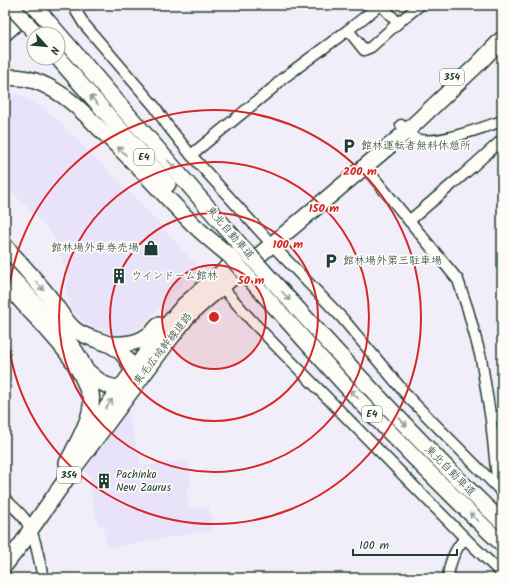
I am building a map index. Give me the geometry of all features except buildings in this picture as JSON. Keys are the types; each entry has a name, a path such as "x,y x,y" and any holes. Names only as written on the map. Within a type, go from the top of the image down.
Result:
{"highway":[{"path":"10,5 29,26"},
{"path":"5,24 25,5"},
{"path":"5,33 34,5"},
{"name":"東北自動車道","path":"34,5 46,12 128,115 342,359 443,464 502,522"},
{"name":"東毛広域幹線道路","path":"5,565 23,542 28,525 67,463 132,371 175,315 201,290 268,241 364,167 502,27"},
{"name":"東毛広域幹線道路","path":"5,549 28,525 74,468 188,316 222,286 268,241 477,65 502,39"},
{"name":"東北自動車道","path":"65,66 248,277 373,415 455,499 502,544"},
{"path":"5,78 23,77 52,89 71,101 188,219 230,256"},
{"path":"5,246 30,274 75,330 88,337 110,344 123,345 141,340 156,329 175,305 186,296 201,290"},
{"path":"5,271 57,328 74,349 85,369 91,395 90,411 84,429 67,463"},
{"path":"85,369 109,387 120,388 135,386 132,371 127,359 119,350 110,344"}],"street":[{"path":"76,5 76,11 84,24 155,107 191,155 268,241 343,319 410,399 500,490"},
{"path":"191,155 282,79 380,5 398,23"},
{"path":"348,30 364,50 371,47 420,5"},
{"path":"404,128 416,139 437,140 464,133 502,120"},
{"path":"409,221 464,175 502,140"},
{"path":"364,167 458,280 481,358 491,418 500,490"},
{"path":"222,286 278,349 502,574"},
{"path":"5,287 62,350 83,384 86,393"},
{"path":"491,418 502,416"},
{"path":"5,499 22,515 28,525 38,555 43,578"},
{"path":"448,578 450,565 461,542 465,538"}],"shaded area":[{"path":"16,94 38,104 54,117 136,199 202,271 196,276 187,280 171,294 143,325 125,335 111,334 93,327 82,320 73,310 67,299 66,276 63,260 53,235 11,191 5,187 5,96"},
{"path":"128,410 142,466 186,461 189,463 191,488 186,489 189,509 208,506 214,530 107,548 103,525 98,526 88,482 91,478 85,471"}],"place":[{"name":"館林運転者無料休憩所","path":"349,146"},
{"name":"館林場外車券売場","path":"151,248"},
{"name":"館林場外第三駐車場","path":"331,261"},
{"name":"ウインドーム館林","path":"119,276"},
{"name":"Pachinko New Zaurus","path":"104,481"}]}
